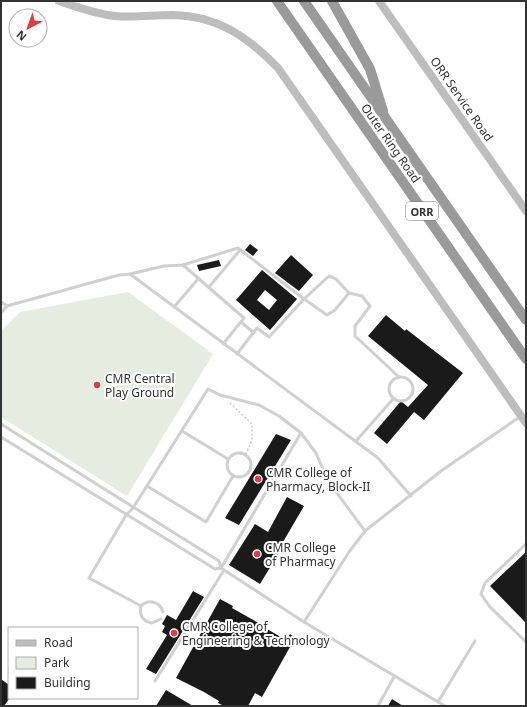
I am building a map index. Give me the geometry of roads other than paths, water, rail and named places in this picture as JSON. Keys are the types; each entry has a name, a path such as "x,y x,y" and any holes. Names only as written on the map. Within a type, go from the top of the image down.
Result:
{"highway":[{"name":"Outer Ring Road","path":"277,1 526,359"},
{"name":"Outer Ring Road","path":"304,1 386,121 526,320"},
{"path":"332,1 370,69 386,121"}],"main road":[{"path":"59,1 91,11 114,16 175,15 205,20 230,28 249,40 267,56 278,68 526,423"},
{"name":"ORR Service Road","path":"379,1 526,211"}],"lane":[{"path":"1,313 7,306 119,275 164,266 183,265 238,248 327,315 335,310 349,293"},
{"path":"209,287 240,250"},
{"path":"183,265 244,318 223,344"},
{"path":"130,274 383,463 411,496"},
{"path":"237,354 257,328 269,337 304,298 329,276 336,278 349,293 362,296 370,306 355,326 355,336 399,377"},
{"path":"174,307 199,278"},
{"path":"1,302 7,306"},
{"path":"241,322 254,333"},
{"path":"399,377 406,377 414,388 412,395 407,400 400,401 394,398 390,392 390,386 393,380 399,377"},
{"path":"141,606 89,578 126,515 134,508 208,389 220,395 260,405 279,416 301,433 316,453 328,480 365,531"},
{"path":"356,442 394,398"},
{"path":"304,622 349,552 365,531 441,471 521,416"},
{"path":"1,424 219,561 220,568"},
{"path":"182,431 228,459"},
{"path":"220,568 301,433"},
{"path":"1,437 215,569 220,568 224,570 304,622 445,706"},
{"path":"233,454 246,454 252,465 251,472 240,478 233,476 229,472 227,466 228,459 233,454"},
{"path":"148,486 206,522 233,476"},
{"path":"526,544 484,583 481,594 490,607 526,642"},
{"path":"155,681 224,570"},
{"path":"161,619 152,624 144,620 140,611 141,606 148,601 152,601 160,606 163,612"},
{"path":"438,702 475,641"},
{"path":"378,706 394,677"}],"place":[{"name":"CMR Central Play Ground","path":"97,385"},
{"name":"CMR College of Pharmacy, Block-II","path":"258,479"},
{"name":"CMR College of Pharmacy","path":"257,554"},
{"name":"CMR College of Engineering & Technology","path":"174,633"}]}
